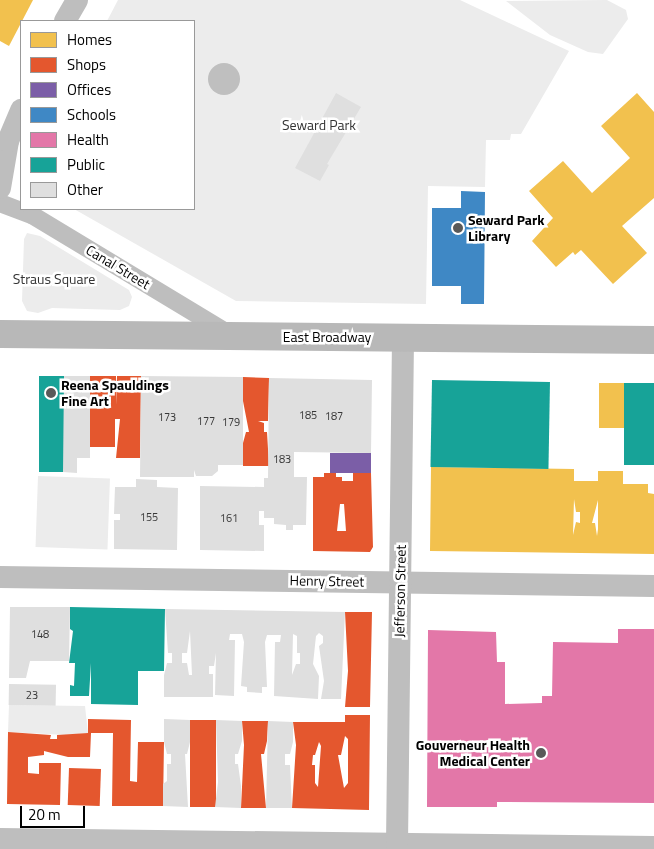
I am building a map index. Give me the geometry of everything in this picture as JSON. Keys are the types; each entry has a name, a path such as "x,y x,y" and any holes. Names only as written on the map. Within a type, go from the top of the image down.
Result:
{"main road":[{"name":"East Broadway","path":"0,334 654,340"}],"street":[{"path":"67,20 77,0"},
{"path":"0,188 8,141 20,112"},
{"name":"Canal Street","path":"0,203 32,215 233,336"},
{"name":"Jefferson Street","path":"397,844 403,338"},
{"name":"Henry Street","path":"0,577 654,586"},
{"path":"13,842 654,847"}],"green space":[{"name":"Seward Park","path":"118,0 460,0 569,51 521,134 511,134 510,140 486,140 485,187 428,186 426,304 236,301 76,210 195,210 195,20 108,20"},
{"path":"607,0 626,10 628,19 603,54 588,52 550,35 506,1"},
{"name":"Straus Square","path":"27,233 40,236 129,290 132,297 129,306 120,310 52,308 38,313 27,311 22,301 24,239"},
{"path":"38,476 110,479 107,549 36,547"},
{"path":"9,705 85,706 88,733 66,735 8,732"}],"shaded area":[{"path":"224,63 236,67 240,79 236,91 224,95 212,91 208,79 212,67"}],"building: Homes":[{"path":"0,0 33,0 23,20 20,20 20,25 9,46 0,41"},
{"path":"637,93 654,112 654,198 622,226 647,253 613,284 581,250 575,255 573,252 556,267 532,241 553,218 529,191 563,161 592,193 630,158 601,126"},
{"path":"599,383 624,383 624,428 599,428"},
{"path":"431,467 574,469 574,481 598,481 598,471 623,471 623,484 648,484 648,493 654,494 654,554 430,551","holes":["574,499 576,512 580,512 580,523 576,522 573,535","598,500 598,529 597,536 595,523 592,523"]}],"building: Shops":[{"path":"90,376 116,376 116,405 117,376 141,376 140,458 116,458 120,419 115,419 115,447 90,447"},
{"path":"243,377 269,378 268,421 258,421 264,423 264,432 267,432 269,466 243,466 243,443 246,432 249,432 243,401"},
{"path":"324,473 336,473 336,477 342,477 342,481 353,481 353,473 371,473 373,547 370,552 313,551 313,477 324,477","holes":["340,504 344,504 346,531 337,531"]},
{"path":"345,612 372,612 370,707 345,707 348,671"},
{"path":"345,715 370,715 369,810 292,808 296,745 293,722 345,722","holes":["345,736 348,739 348,783 344,788 338,755 341,755","319,742 321,746 318,787 315,783 315,765 312,765 313,755 315,755"]},
{"path":"88,719 131,720 130,781 137,782 138,742 164,742 163,806 112,806 113,733 91,733 90,757 68,757 44,751 44,755 28,757 28,773 39,774 39,763 61,763 60,805 7,804 8,732 51,735 50,739 57,739 57,735 88,733"},
{"path":"190,720 216,720 216,807 190,807"},
{"path":"242,721 268,721 267,741 264,754 261,754 266,808 241,808 244,745"},
{"path":"69,768 101,769 100,806 68,805"}],"building: Offices":[{"path":"330,453 371,453 371,473 330,473"}],"building: Schools":[{"name":"Seward Park Library","path":"461,191 485,192 484,304 461,304 461,286 432,286 432,208 461,208"}],"building: Health":[{"name":"Gouverneur Health Medical Center","path":"618,629 654,629 654,803 497,802 497,807 427,807 428,630 496,632 497,662 505,662 505,704 542,703 542,696 552,696 553,642 618,643"}],"building: Public":[{"path":"39,376 64,376 64,472 39,472"},
{"path":"432,380 550,382 548,469 430,467"},
{"path":"624,383 654,383 654,465 624,465"},
{"path":"70,607 165,609 164,671 138,671 138,705 91,704 91,663 89,696 70,696 70,685 74,686 75,663 69,663 73,631 70,629"}],"building: Other":[{"path":"336,93 361,107 327,164 329,165 320,181 295,168"},
{"path":"64,376 90,376 90,458 77,458 77,473 63,472"},
{"path":"141,376 243,377 243,465 218,465 218,471 212,476 196,476 194,470 194,477 140,477"},
{"path":"269,378 372,380 371,453 294,452 294,477 307,477 306,525 293,525 293,530 286,530 286,525 274,524 274,518 264,518 264,511 259,511 259,525 264,525 264,551 200,550 200,486 264,487 264,478 268,478"},
{"path":"136,479 157,480 157,487 178,488 177,550 114,549 114,520 120,520 120,514 114,514 115,487 136,487"},
{"path":"10,607 70,607 69,661 30,661 26,678 9,678"},
{"path":"165,609 345,612 341,699 321,699 324,681 319,646 323,643 323,636 319,633 316,636 313,664 319,676 318,699 274,696 275,642 280,642 281,635 267,635 265,642 267,687 262,687 262,693 247,692 247,687 241,686 244,642 242,634 230,634 229,640 235,640 234,696 215,695 216,653 214,666 209,666 209,674 213,674 213,697 164,697 164,675 167,663 172,663 172,653 168,653","holes":["190,631 192,675 189,675 187,663 182,663 182,653 187,653","293,634 297,636 297,653 300,653 300,664 296,664 292,675"]},
{"path":"9,684 56,685 56,706 9,705"},
{"path":"164,719 190,720 190,742 187,754 185,754 188,807 163,806 163,784 167,781 167,764 171,764 171,754 167,754 164,742"},
{"path":"216,720 242,721 242,741 238,754 235,754 235,764 238,764 241,786 241,808 215,807 218,782"},
{"path":"268,721 293,722 293,742 290,754 285,754 285,765 290,765 292,808 266,808"}],"place":[{"name":"Seward Park Library","path":"458,228"},
{"name":"Reena Spauldings Fine Art","path":"51,393"},
{"name":"Gouverneur Health Medical Center","path":"541,753"}]}
